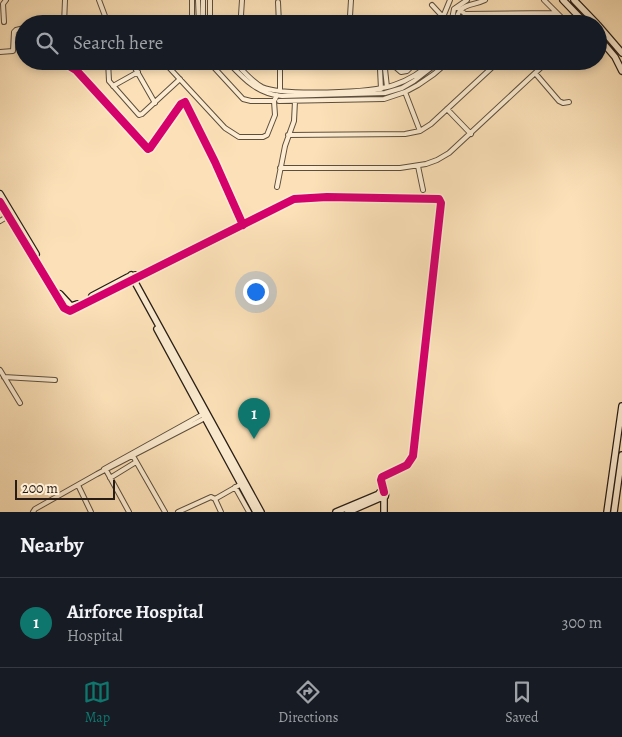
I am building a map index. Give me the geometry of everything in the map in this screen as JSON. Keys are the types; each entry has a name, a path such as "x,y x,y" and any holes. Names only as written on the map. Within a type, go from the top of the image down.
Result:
{"street":[{"path":"4,22 4,4 6,0"},
{"path":"64,0 64,15"},
{"path":"99,0 105,15"},
{"path":"192,0 192,15"},
{"path":"198,0 199,15"},
{"path":"203,0 203,15"},
{"path":"210,0 210,15"},
{"path":"241,15 242,0"},
{"path":"350,15 351,0"},
{"path":"444,15 450,0"},
{"path":"458,15 459,8 467,0"},
{"path":"452,15 453,11 459,8 485,0"},
{"path":"544,0 556,13"},
{"path":"563,0 577,15"},
{"path":"574,0 589,15"},
{"path":"278,2 279,15"},
{"path":"432,5 441,15"},
{"path":"459,8 465,14 556,13"},
{"path":"0,52 13,51 15,31"},
{"path":"608,35 622,53"},
{"path":"607,48 622,71"},
{"path":"76,70 148,149 181,104 185,102 215,162 243,225"},
{"path":"108,70 108,77 113,86 139,115 180,80"},
{"path":"171,70 225,128 239,137 269,134 279,93 280,70"},
{"path":"216,70 243,99 251,101 384,100 405,92 439,70"},
{"path":"236,70 254,87 272,95 279,93"},
{"path":"243,70 260,86 279,93 294,94 384,89 403,85 423,76 430,70"},
{"path":"380,70 384,89"},
{"path":"403,85 423,70"},
{"path":"288,135 405,134 420,131 431,124 489,70"},
{"path":"280,168 400,168 418,166 443,157 471,134 538,70"},
{"path":"113,86 138,72 154,103"},
{"path":"535,73 559,101 569,102"},
{"path":"403,85 420,131"},
{"path":"277,187 288,135 294,121 294,94"},
{"path":"447,109 471,134"},
{"path":"418,166 423,190"},
{"path":"0,194 1,202 66,310 70,311 131,278 163,266 298,198 437,198 441,201 413,456 411,461 404,467 382,477 384,512"},
{"path":"0,221 10,215"},
{"path":"131,278 206,415 256,512"},
{"path":"0,370 20,404"},
{"path":"4,377 55,380"},
{"path":"607,512 622,406"},
{"path":"33,512 35,509 97,474 134,456 206,415"},
{"path":"105,470 206,415"},
{"path":"614,512 622,455"},
{"path":"134,456 165,512"},
{"path":"110,478 136,462"},
{"path":"105,470 129,512"},
{"path":"215,499 240,484"},
{"path":"240,484 250,512"},
{"path":"240,484 261,512"},
{"path":"78,485 91,512"},
{"path":"336,512 382,496"},
{"path":"348,512 382,496"},
{"path":"178,512 211,497 215,499 221,512"}],"cycle path":[{"path":"76,70 148,149 181,104 185,102 215,162 243,225"},
{"path":"0,202 64,308 70,311 294,199 327,197 439,199 441,203 413,456 407,465 382,477 384,492"}],"place":[{"name":"Airforce Hospital","path":"254,439"}]}
